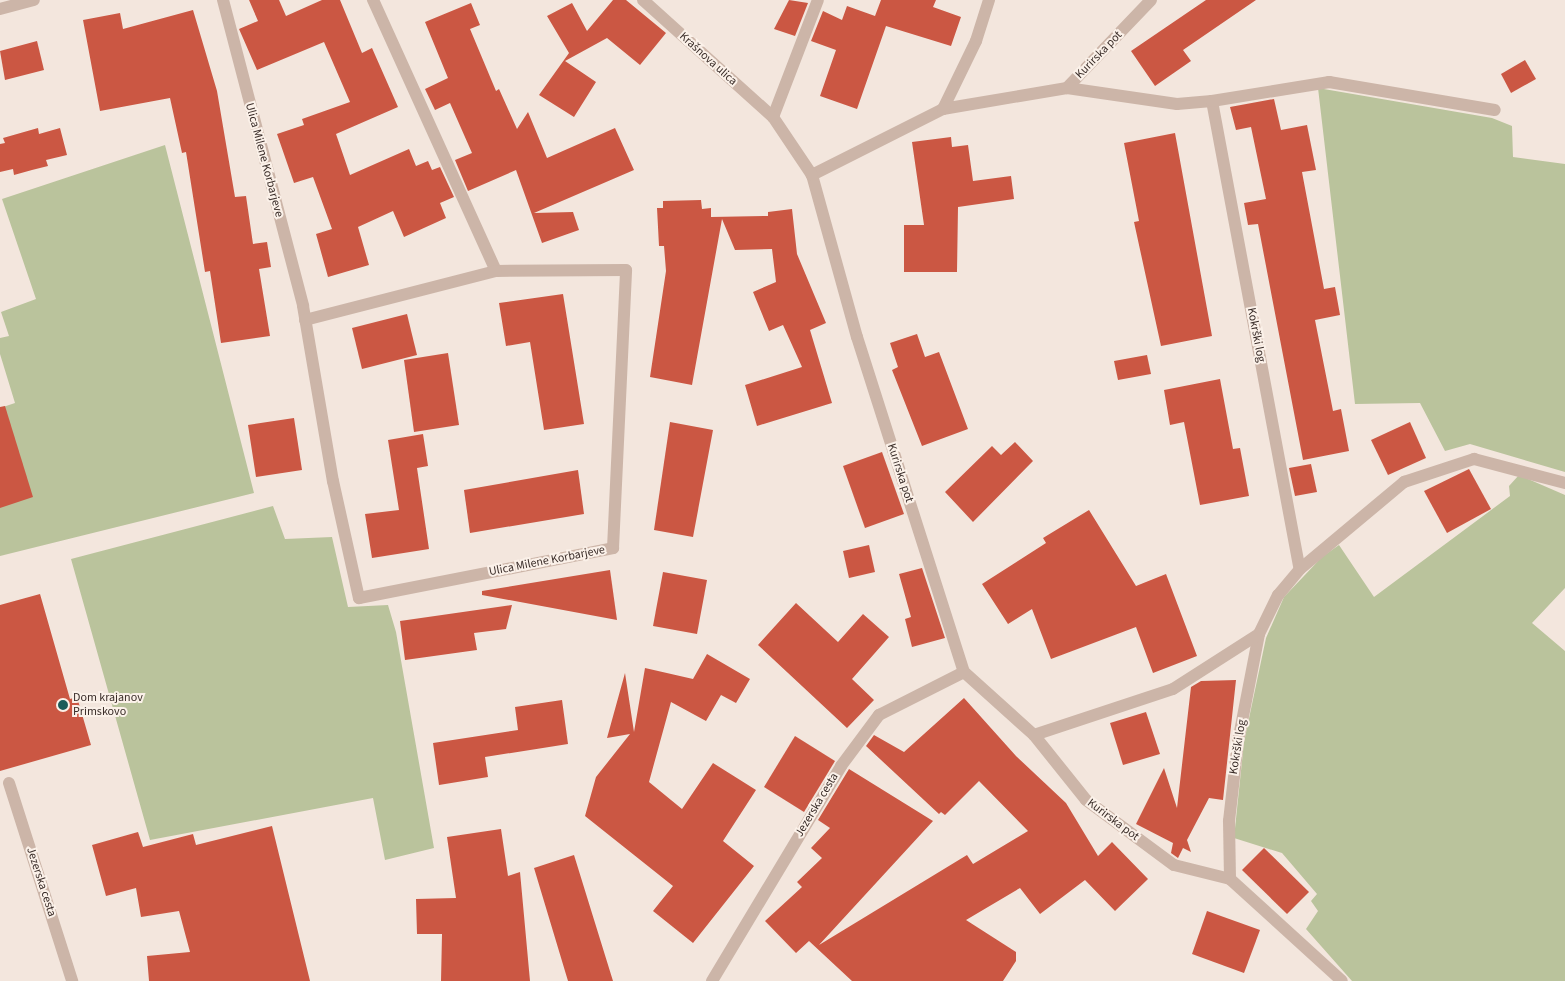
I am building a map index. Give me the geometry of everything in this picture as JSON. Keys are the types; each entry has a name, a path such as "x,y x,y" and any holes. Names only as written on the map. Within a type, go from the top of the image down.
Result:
{"street":[{"path":"0,9 34,0"},
{"name":"Ulica Milene Korbarjeve","path":"223,0 305,320 334,481 359,598 613,548 626,270 496,271 305,320"},
{"path":"373,0 496,271"},
{"name":"Krašnova ulica","path":"643,0 773,118 812,175"},
{"path":"773,118 818,0"},
{"path":"943,109 976,41 990,0"},
{"name":"Kurirska pot","path":"1151,0 1067,88 943,109 812,175 856,337 964,672 1034,735 1086,800 1174,865 1230,879 1342,981"},
{"path":"1067,88 1177,104 1212,101 1329,82 1495,110"},
{"name":"Kokrški log","path":"1212,101 1300,569"},
{"name":"Kokrški log","path":"1230,879 1228,821 1236,762 1259,634 1278,595 1300,569 1404,482 1474,459 1565,483"},
{"path":"1034,735 1173,690 1259,634"},
{"name":"Jezerska cesta","path":"712,981 841,766 879,715 964,672"},
{"name":"Jezerska cesta","path":"9,783 72,981"}],"green space":[{"path":"1318,88 1492,118 1512,126 1513,157 1565,164 1565,472 1470,444 1445,451 1420,403 1355,404"},
{"path":"165,145 254,493 0,556 0,408 15,403 0,354 0,338 9,336 1,312 36,299 2,199"},
{"path":"1519,475 1565,495 1565,588 1532,623 1565,651 1565,981 1352,981 1306,929 1318,911 1311,901 1317,894 1282,853 1234,838 1244,742 1266,638 1284,597 1322,557 1339,545 1374,597 1510,496 1509,486"},
{"path":"273,506 285,539 332,537 348,607 388,605 396,632 434,848 385,860 373,798 150,840 71,559"}],"building":[{"path":"249,0 279,0 286,16 322,0 340,0 362,53 372,48 398,107 336,134 350,175 409,149 416,166 428,161 432,170 440,167 454,197 440,203 446,218 404,237 393,211 358,227 369,265 328,277 316,234 332,229 313,177 294,183 277,134 304,125 302,119 350,102 324,42 257,70 239,29 258,21"},
{"path":"613,0 626,0 666,33 640,65 607,38 565,61 596,82 574,117 539,95 569,53 547,16 572,3 587,31"},
{"path":"789,0 808,3 795,36 774,29"},
{"path":"881,0 936,0 933,7 961,17 951,46 886,26 857,109 820,96 836,50 811,41 823,11 842,20 847,6 875,16"},
{"path":"1206,0 1256,0 1183,50 1191,61 1155,86 1131,51"},
{"path":"471,3 480,25 470,29 496,91 499,89 517,129 528,112 547,158 615,128 634,170 534,213 573,212 579,230 542,243 516,170 468,191 455,160 472,153 450,103 435,110 425,89 448,78 425,22"},
{"path":"193,10 217,91 235,197 246,196 253,244 267,242 271,267 259,269 270,336 221,343 210,271 205,272 186,152 182,153 170,98 100,111 83,20 120,13 123,29"},
{"path":"37,41 44,70 5,80 0,51"},
{"path":"1525,60 1536,79 1511,93 1501,74"},
{"path":"1274,99 1281,130 1307,125 1316,170 1302,172 1324,289 1335,287 1340,315 1315,320 1333,411 1341,409 1349,451 1303,460 1258,224 1248,225 1244,203 1266,199 1251,127 1236,130 1230,107"},
{"path":"38,128 39,134 60,128 67,155 46,160 48,166 14,175 13,169 0,172 0,144 5,143 3,138"},
{"path":"1175,133 1212,336 1161,346 1134,222 1139,221 1124,143"},
{"path":"951,137 952,147 968,145 973,181 1011,176 1014,199 958,207 957,272 904,272 904,225 924,225 912,142"},
{"path":"701,200 702,209 711,208 711,217 768,216 768,212 792,209 797,254 826,323 810,330 832,403 757,426 745,385 802,367 783,325 769,331 753,292 776,282 772,249 735,250 722,219 692,385 650,377 666,271 664,246 659,246 657,208 663,208 663,201"},
{"path":"563,294 584,424 544,430 530,342 506,346 499,303"},
{"path":"407,314 417,355 362,369 352,328"},
{"path":"917,334 925,357 939,352 968,429 922,446 892,370 898,367 890,343"},
{"path":"448,353 459,425 414,432 404,360"},
{"path":"1147,355 1151,374 1118,380 1114,361"},
{"path":"1220,379 1233,449 1240,448 1249,496 1200,505 1184,422 1170,425 1164,390"},
{"path":"5,406 33,497 0,508 0,407"},
{"path":"294,418 302,470 256,477 248,425"},
{"path":"670,422 713,430 693,537 654,530"},
{"path":"1410,422 1426,458 1388,475 1371,440"},
{"path":"423,434 428,466 417,468 429,549 372,558 365,514 399,510 388,440"},
{"path":"1015,442 1033,461 973,522 945,492 992,446 1001,455"},
{"path":"882,452 904,514 865,528 843,466"},
{"path":"1311,464 1317,492 1295,496 1289,468"},
{"path":"1469,469 1491,509 1447,533 1424,491"},
{"path":"578,470 584,514 470,533 464,490"},
{"path":"1089,510 1136,586 1166,574 1197,656 1153,673 1136,627 1051,659 1032,609 1008,624 982,584 1046,543 1043,538"},
{"path":"869,545 875,572 849,578 843,551"},
{"path":"922,568 945,638 912,647 905,619 911,617 899,574"},
{"path":"610,570 617,620 482,595 482,591"},
{"path":"663,572 707,580 697,634 653,626"},
{"path":"40,594 70,699 77,697 91,745 0,771 0,605"},
{"path":"796,603 838,642 863,614 889,637 852,679 874,700 847,728 758,645"},
{"path":"512,605 506,629 474,633 477,650 405,660 400,621"},
{"path":"707,654 750,679 736,703 721,695 706,721 671,702 649,782 682,809 713,763 756,790 723,841 754,866 693,943 653,911 673,886 585,816 596,777 630,734 607,738 625,673 634,732 645,668 693,679"},
{"path":"1236,680 1223,800 1209,798 1187,840 1191,852 1183,848 1178,858 1171,853 1173,843 1136,824 1164,768 1177,808 1191,687 1201,681"},
{"path":"964,698 1016,756 1066,803 1098,856 1112,842 1148,879 1115,911 1085,880 1040,914 1020,888 966,920 1016,952 1016,961 1003,981 852,981 809,941 796,953 765,921 802,887 797,882 822,858 811,848 830,828 818,820 849,769 933,821 819,945 967,855 973,864 1028,831 979,781 945,815 941,812 939,814 866,746 874,735 904,752"},
{"path":"562,700 568,744 485,757 488,777 439,785 433,743 518,730 515,707"},
{"path":"1146,712 1160,754 1123,765 1110,723"},
{"path":"795,736 835,761 804,812 764,787"},
{"path":"272,826 310,981 149,981 147,956 190,952 179,911 141,917 136,888 106,896 92,845 138,832 143,847 193,834 196,845"},
{"path":"501,829 508,876 520,872 530,981 441,981 442,934 417,934 416,899 456,898 447,837"},
{"path":"1264,848 1309,892 1287,914 1242,870"},
{"path":"574,855 613,981 568,981 534,868"},
{"path":"1207,911 1260,930 1244,973 1192,954"}],"place":[{"name":"Dom krajanov Primskovo","path":"63,705"}]}
